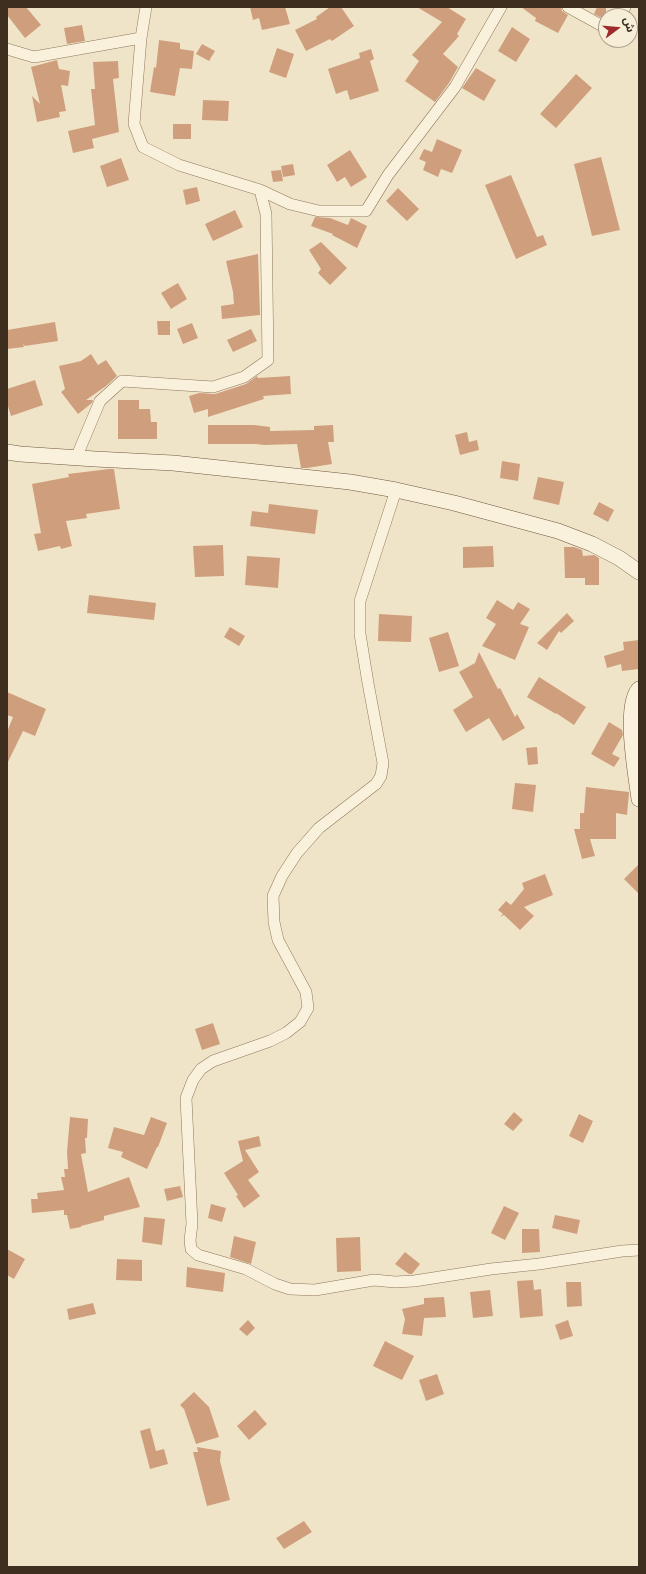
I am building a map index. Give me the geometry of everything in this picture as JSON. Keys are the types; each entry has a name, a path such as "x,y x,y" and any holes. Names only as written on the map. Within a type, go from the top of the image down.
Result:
{"street":[{"path":"146,7 141,38 134,124 143,147 179,165 260,190 290,204 319,211 366,211 388,175 455,87 501,7"},
{"path":"568,7 598,24"},
{"path":"7,49 34,57 141,38"},
{"path":"76,458 100,401 122,381 213,387 244,377 268,360 266,214 260,190"},
{"path":"7,452 76,458 173,463 350,482 396,490 454,503 558,531 592,544 619,558 639,572"},
{"path":"396,490 360,602 360,634 384,763 381,776 376,784 319,828 296,853 282,876 273,896 274,922 278,940 306,992 308,1008 300,1022 286,1033 270,1041 213,1061 201,1069 193,1080 186,1098 192,1217 190,1240 191,1250 198,1255 246,1269 282,1287 290,1289 315,1290 374,1280 395,1282 414,1281 491,1269 639,1250"},
{"path":"639,689 636,692 631,710 632,741 639,798"}],"building":[{"path":"7,7 26,7 41,25 25,38 7,15"},
{"path":"250,7 285,7 290,24 262,30 259,18 253,20"},
{"path":"330,7 341,7 354,26 332,41 330,39 306,51 295,30 317,19 316,17"},
{"path":"417,7 447,7 466,19 457,34 459,36 443,54 458,67 449,83 435,102 405,81 419,61 412,55 442,22"},
{"path":"521,7 561,7 562,11 568,15 558,33 535,21 536,18"},
{"path":"597,7 606,7 598,8 598,16 594,14"},
{"path":"82,25 85,41 67,44 64,28"},
{"path":"512,27 530,39 516,62 498,51"},
{"path":"159,40 180,43 180,49 194,51 192,69 180,68 175,96 150,92 154,67 156,68"},
{"path":"202,44 215,51 209,61 196,54"},
{"path":"277,48 294,54 286,78 269,72"},
{"path":"371,49 374,59 370,61 379,91 350,100 347,90 336,94 328,69 360,58 359,53"},
{"path":"57,60 59,69 70,71 68,86 61,85 66,111 59,112 60,117 37,122 32,96 40,104 31,67"},
{"path":"118,61 119,78 113,79 119,132 92,139 94,148 73,153 68,131 95,125 91,89 95,89 93,62"},
{"path":"476,68 496,80 484,101 462,88"},
{"path":"576,74 592,88 556,128 540,114"},
{"path":"203,100 229,101 228,121 202,120"},
{"path":"173,124 191,124 191,139 173,139"},
{"path":"437,139 462,150 452,173 441,169 438,177 423,170 426,162 419,159 424,149 432,152"},
{"path":"350,150 367,177 351,187 345,177 337,182 327,165"},
{"path":"601,157 620,230 592,236 574,164"},
{"path":"121,158 129,180 107,187 100,166"},
{"path":"293,164 295,175 283,177 281,166"},
{"path":"281,170 283,181 273,182 271,171"},
{"path":"511,175 537,237 543,235 547,245 516,259 485,185"},
{"path":"197,187 200,201 186,205 183,190"},
{"path":"398,188 419,209 407,221 386,201"},
{"path":"235,210 243,227 213,241 205,224"},
{"path":"315,217 330,218 348,225 351,218 367,226 357,248 332,235 333,234 311,226"},
{"path":"321,242 347,268 330,285 318,273 321,269 309,250"},
{"path":"258,254 260,315 222,319 221,306 234,304 233,292 226,261"},
{"path":"178,283 187,299 171,309 161,293"},
{"path":"157,321 170,321 170,335 158,335"},
{"path":"55,322 58,341 25,346 23,344 24,347 7,349 7,330"},
{"path":"192,323 198,338 183,344 177,329"},
{"path":"251,329 257,341 233,352 227,340"},
{"path":"91,354 98,365 106,360 117,376 86,400 93,400 92,403 78,414 61,392 65,389 59,366 81,361"},
{"path":"257,376 258,378 290,376 291,394 263,396 264,399 208,417 208,409 194,413 189,396 199,393 215,394 246,384"},
{"path":"35,380 43,405 11,416 7,403 7,389"},
{"path":"118,400 139,400 139,409 150,409 151,422 157,422 157,439 118,439"},
{"path":"208,425 254,425 270,427 270,431 314,430 314,426 333,425 334,442 328,442 332,464 301,468 297,444 208,444"},
{"path":"467,432 469,442 477,440 479,450 460,455 455,435"},
{"path":"502,461 520,464 518,481 500,478"},
{"path":"114,469 120,509 86,514 87,518 66,521 72,546 61,549 60,546 38,551 34,534 41,533 32,484 69,477 68,474"},
{"path":"538,477 564,482 559,505 533,499"},
{"path":"599,502 614,510 608,522 593,514"},
{"path":"269,504 318,510 315,534 250,526 252,511 268,513"},
{"path":"223,545 224,576 195,577 193,546"},
{"path":"493,546 494,567 463,568 463,547"},
{"path":"564,547 574,547 582,550 583,556 594,555 599,558 599,585 585,585 585,578 565,578"},
{"path":"247,556 280,558 278,588 245,585"},
{"path":"89,595 156,603 154,620 87,613"},
{"path":"497,600 513,610 518,602 530,609 520,624 529,627 515,660 482,646 496,624 486,618"},
{"path":"567,613 574,621 561,633 559,631 547,650 537,643"},
{"path":"379,614 412,616 411,642 378,641"},
{"path":"230,627 245,636 239,646 224,637"},
{"path":"448,632 459,666 439,672 429,638"},
{"path":"639,640 639,669 622,671 621,664 607,668 604,656 624,650 623,642"},
{"path":"479,652 498,689 500,688 515,717 517,714 525,728 503,741 489,718 466,732 453,710 473,697 459,672 475,663"},
{"path":"539,677 586,707 574,725 527,697"},
{"path":"7,692 46,709 35,736 23,731 7,764 7,732 13,717 7,715"},
{"path":"609,722 622,730 623,735 612,754 620,758 614,767 591,754"},
{"path":"537,747 538,764 528,765 526,748"},
{"path":"515,783 536,785 533,812 512,809"},
{"path":"586,787 629,792 627,815 616,813 616,839 590,839 595,856 582,859 574,829 580,829 580,813 584,813"},
{"path":"639,864 639,894 624,879"},
{"path":"545,874 553,895 524,907 534,916 520,930 504,915 500,917 503,914 498,910 506,901 511,905 524,889 522,883"},
{"path":"213,1023 220,1044 202,1050 195,1029"},
{"path":"514,1112 523,1120 513,1131 504,1124"},
{"path":"579,1114 593,1121 583,1143 569,1136"},
{"path":"70,1117 88,1119 87,1138 85,1138 86,1153 81,1154 88,1192 129,1177 140,1207 104,1216 104,1220 70,1229 67,1215 64,1215 64,1210 32,1213 31,1199 38,1199 37,1193 64,1190 61,1177 65,1177 64,1169 68,1169 67,1152"},
{"path":"151,1117 167,1123 158,1147 147,1169 121,1157 123,1152 108,1148 114,1127 144,1135"},
{"path":"259,1136 261,1146 245,1150 259,1172 248,1180 260,1196 244,1208 236,1196 238,1195 224,1173 243,1161 238,1141"},
{"path":"180,1186 183,1197 167,1201 164,1189"},
{"path":"211,1204 226,1208 222,1222 208,1218"},
{"path":"504,1206 519,1213 505,1240 491,1233"},
{"path":"555,1215 580,1220 577,1234 552,1228"},
{"path":"144,1217 165,1219 162,1245 142,1242"},
{"path":"522,1229 539,1229 540,1252 522,1253"},
{"path":"234,1236 256,1242 251,1264 230,1257"},
{"path":"360,1237 361,1271 337,1272 336,1238"},
{"path":"7,1249 25,1259 14,1279 7,1275"},
{"path":"405,1252 420,1264 412,1274 409,1274 395,1264"},
{"path":"117,1259 142,1260 142,1281 116,1280"},
{"path":"187,1267 225,1273 223,1292 186,1287"},
{"path":"533,1280 534,1290 541,1289 543,1316 520,1318 517,1281"},
{"path":"566,1282 581,1282 582,1306 567,1307"},
{"path":"490,1290 493,1316 473,1318 470,1292"},
{"path":"444,1297 446,1317 424,1318 422,1336 402,1334 405,1319 402,1309 424,1304 424,1298"},
{"path":"93,1303 96,1314 69,1320 67,1309"},
{"path":"248,1320 255,1328 247,1336 239,1329"},
{"path":"568,1320 573,1336 560,1340 555,1325"},
{"path":"385,1341 414,1356 402,1380 373,1366"},
{"path":"437,1374 444,1394 426,1401 419,1380"},
{"path":"194,1392 209,1407 219,1437 196,1444 184,1409 180,1405"},
{"path":"255,1410 267,1424 249,1440 237,1426"},
{"path":"150,1428 156,1451 164,1449 168,1464 150,1469 140,1431"},
{"path":"197,1447 221,1451 220,1461 230,1500 207,1506 193,1452 198,1452"},
{"path":"304,1521 312,1532 284,1549 276,1538"}]}
